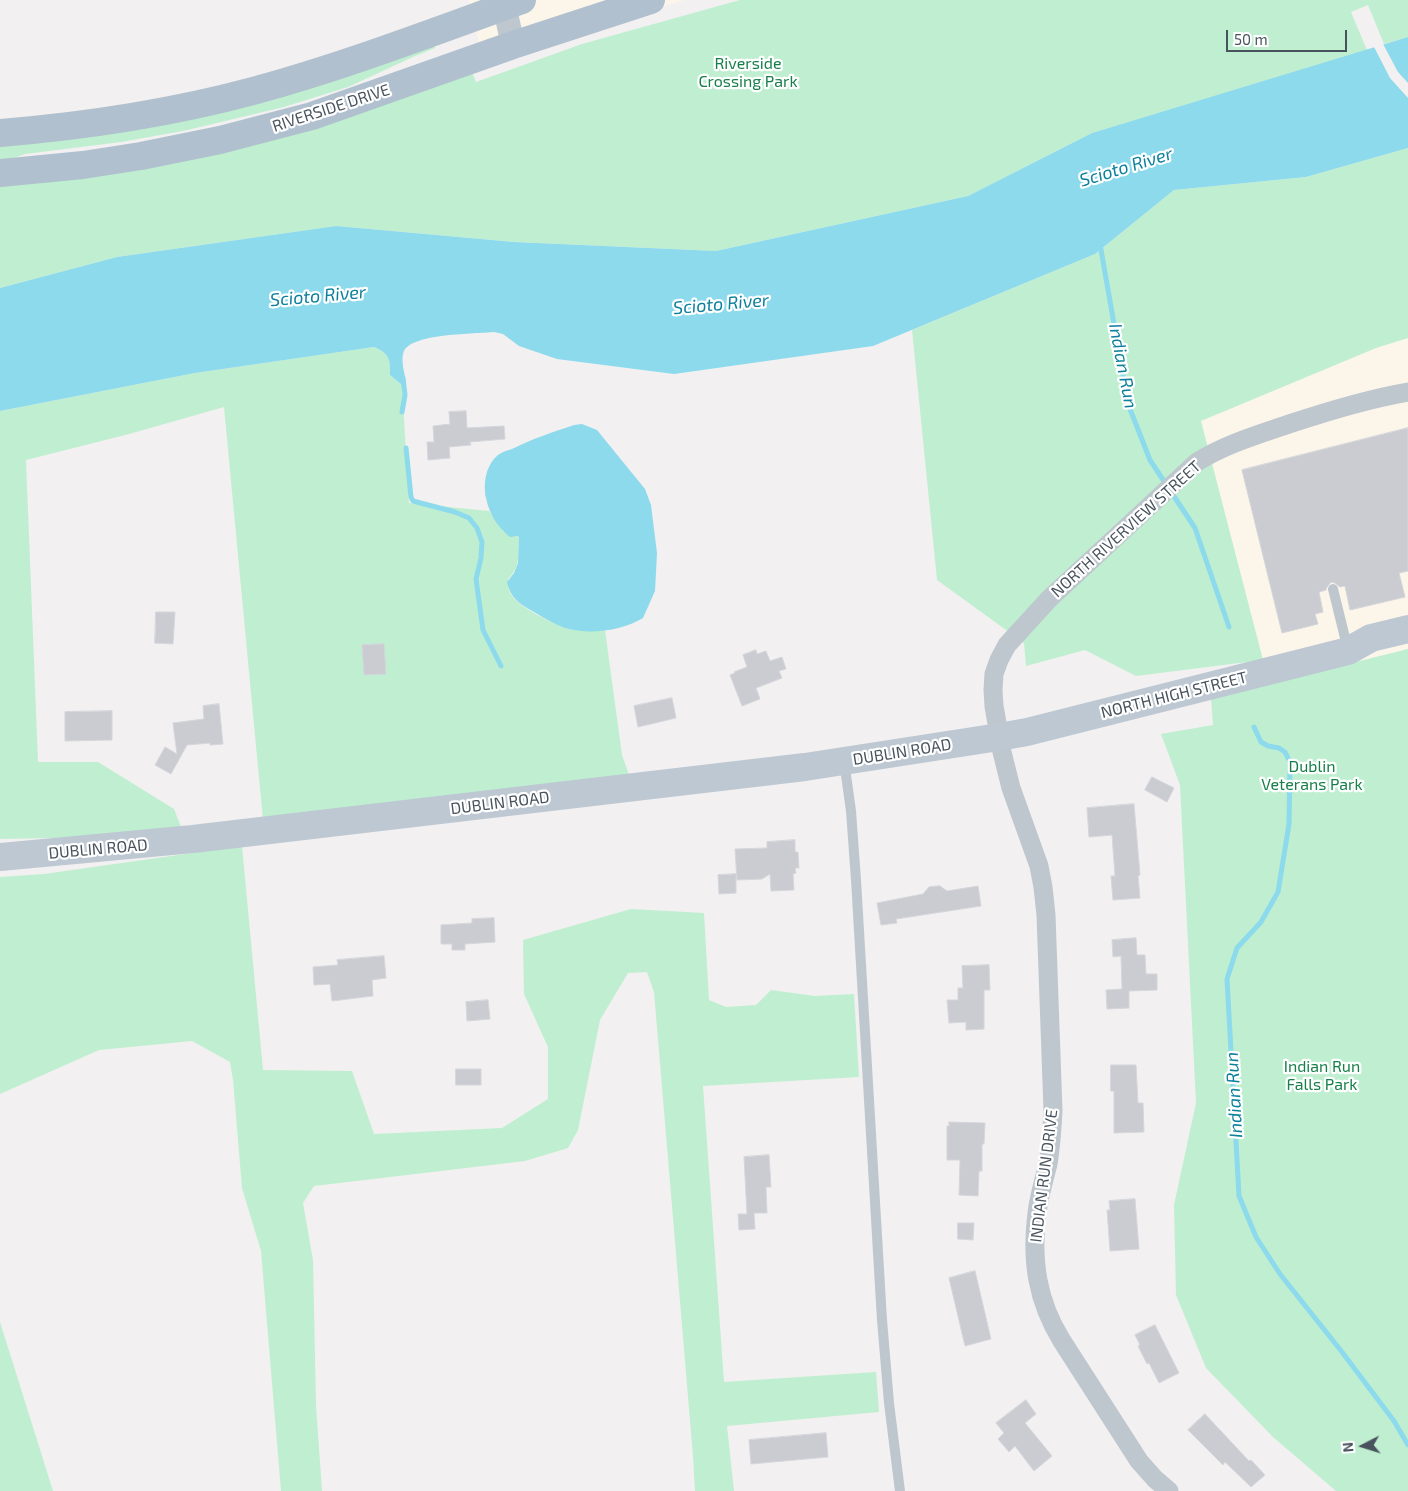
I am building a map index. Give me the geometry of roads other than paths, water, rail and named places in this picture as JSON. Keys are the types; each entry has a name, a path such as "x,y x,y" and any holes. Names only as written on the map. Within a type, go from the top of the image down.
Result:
{"main road":[{"name":"RIVERSIDE DRIVE","path":"0,173 122,159 220,140 312,116 512,45 651,0"},
{"path":"0,133 86,124 168,111 252,91 368,56 510,2"},
{"name":"NORTH HIGH STREET","path":"999,737 1046,727 1348,651 1371,638 1408,629"},
{"name":"NORTH HIGH STREET","path":"1348,651 1381,652 1408,647"},
{"name":"DUBLIN ROAD","path":"0,857 242,834 846,761 999,737"}],"street":[{"path":"510,2 512,45"},
{"name":"NORTH RIVERVIEW STREET","path":"999,737 994,706 993,682 999,660 1007,645 1049,599 1197,462 1236,441 1325,412 1408,392"},
{"name":"INDIAN RUN DRIVE","path":"999,737 1011,788 1039,866 1046,916 1053,1111 1052,1137 1037,1211 1034,1239 1035,1263 1039,1286 1052,1325 1062,1341 1139,1461 1169,1491"}],"lane":[{"path":"1333,589 1348,651"},
{"path":"846,761 855,860 883,1329 889,1403 900,1491"}],"water":[{"name":"Scioto River","path":"1408,37 1408,148 1306,177 1174,190 1095,254 873,346 674,374 557,359 519,346 503,334 494,332 460,334 431,338 410,345 403,355 406,382 402,385 390,375 389,361 386,355 374,347 195,373 0,411 0,288 117,257 336,226 514,242 716,251 968,196 1092,133"},
{"path":"582,424 597,430 645,489 651,505 657,553 655,591 643,618 615,629 584,631 565,628 549,621 513,597 507,582 514,573 518,563 519,537 510,537 497,524 489,509 485,492 485,480 488,469 498,455 543,436"}],"waterway":[{"name":"Indian Run","path":"1100,244 1128,404 1150,460 1195,528 1229,627"},
{"path":"402,412 405,395 403,378"},
{"path":"406,448 413,501 455,512 469,518 477,528 482,542 481,558 476,579 483,630 501,666"},
{"name":"Indian Run","path":"1254,727 1261,742 1285,752 1290,762 1289,824 1278,892 1261,922 1237,948 1227,979 1239,1196 1256,1237 1280,1274 1394,1421 1408,1445"}],"park label":[{"name":"Riverside Crossing Park","path":"748,73"},
{"name":"Dublin Veterans Park","path":"1312,776"},
{"name":"Indian Run Falls Park","path":"1322,1076"}]}
